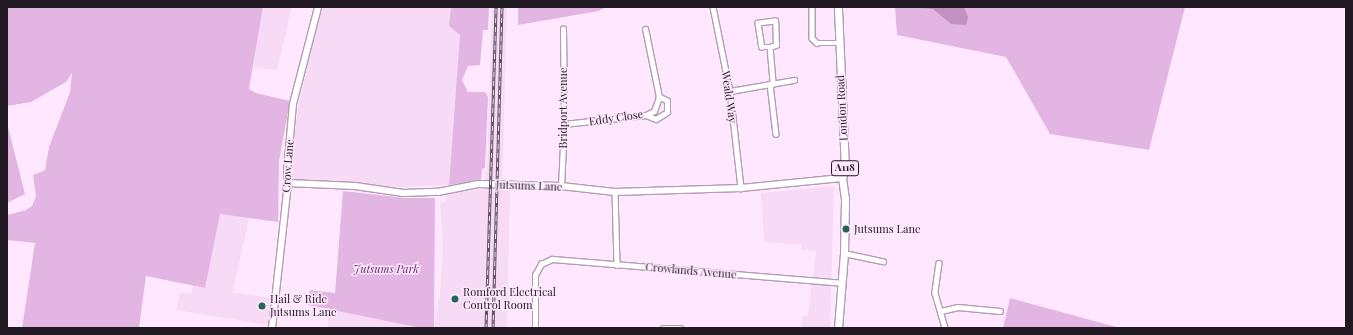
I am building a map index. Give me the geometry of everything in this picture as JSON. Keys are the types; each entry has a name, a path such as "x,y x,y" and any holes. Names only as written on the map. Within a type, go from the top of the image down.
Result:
{"main road":[{"name":"London Road","path":"838,7 845,169 842,178 845,199 844,253 838,328"}],"street":[{"name":"Crow Lane","path":"272,328 288,183 287,171 293,104 318,7"},
{"name":"Weald Way","path":"713,7 730,91 741,188"},
{"path":"812,7 812,38 817,43 839,43"},
{"path":"775,21 776,44 770,47 762,47 758,23 775,21"},
{"name":"Bridport Avenue","path":"561,186 564,124 563,29"},
{"path":"645,29 659,97 667,101 667,112 656,120 646,114"},
{"path":"770,47 771,84 776,134"},
{"path":"730,91 794,80"},
{"name":"Eddy Close","path":"564,124 646,114 654,111 659,97"},
{"name":"Jutsums Lane","path":"288,183 355,186 403,193 438,192 478,184 561,186 615,192 741,188 842,178"},
{"path":"615,192 617,265"},
{"path":"844,253 883,261"},
{"name":"Crowlands Avenue","path":"535,328 535,275 542,264 552,260 842,283"},
{"path":"939,263 935,293 945,328"},
{"path":"941,311 958,307 1000,311"},
{"path":"663,328 681,328"}],"shaded area":[{"path":"263,7 292,7 277,70 253,68"},
{"path":"321,7 451,7 449,26 460,35 449,185 401,187 294,179 289,174 299,103"},
{"path":"492,7 507,7 502,189 510,190 507,328 434,328 440,294 443,245 440,203 445,202 448,194 484,189 485,172 487,171"},
{"path":"914,7 964,7 968,17 966,25 951,24 933,9"},
{"path":"834,186 830,328 801,328 803,316 808,316 816,251 801,250 801,245 764,242 761,193"},
{"path":"220,214 249,218 233,292 270,298 268,325 176,310 180,292 191,294 193,286 204,288"},
{"path":"328,309 421,328 328,328"}],"green space":[{"path":"7,7 263,7 249,89 256,93 290,101 279,161 278,222 220,214 205,288 146,276 139,328 22,328 35,243 7,240 7,215 26,210 32,206 36,196 33,175 45,170 49,147 70,92 72,73 66,82 31,102 7,106"},
{"path":"451,7 489,7 488,30 483,30 480,65 468,66 462,80 468,92 485,92 488,97 485,168 482,169 481,180 449,185 460,35 449,26"},
{"path":"518,7 606,7 599,11 518,25"},
{"path":"895,7 1185,7 1149,150 1050,134 1006,57 897,35"},
{"path":"7,123 25,194 7,203"},
{"name":"Jutsums Park","path":"343,191 405,198 435,198 434,328 421,328 308,305 310,290 335,293"},
{"path":"1010,298 1120,328 1003,328"}],"railway":[{"path":"486,328 496,7"},
{"path":"493,328 502,7"}],"place":[{"name":"Jutsums Lane","path":"846,229"},
{"name":"Romford Electrical Control Room","path":"455,299"},
{"name":"Hail & Ride Jutsums Lane","path":"262,306"}]}
